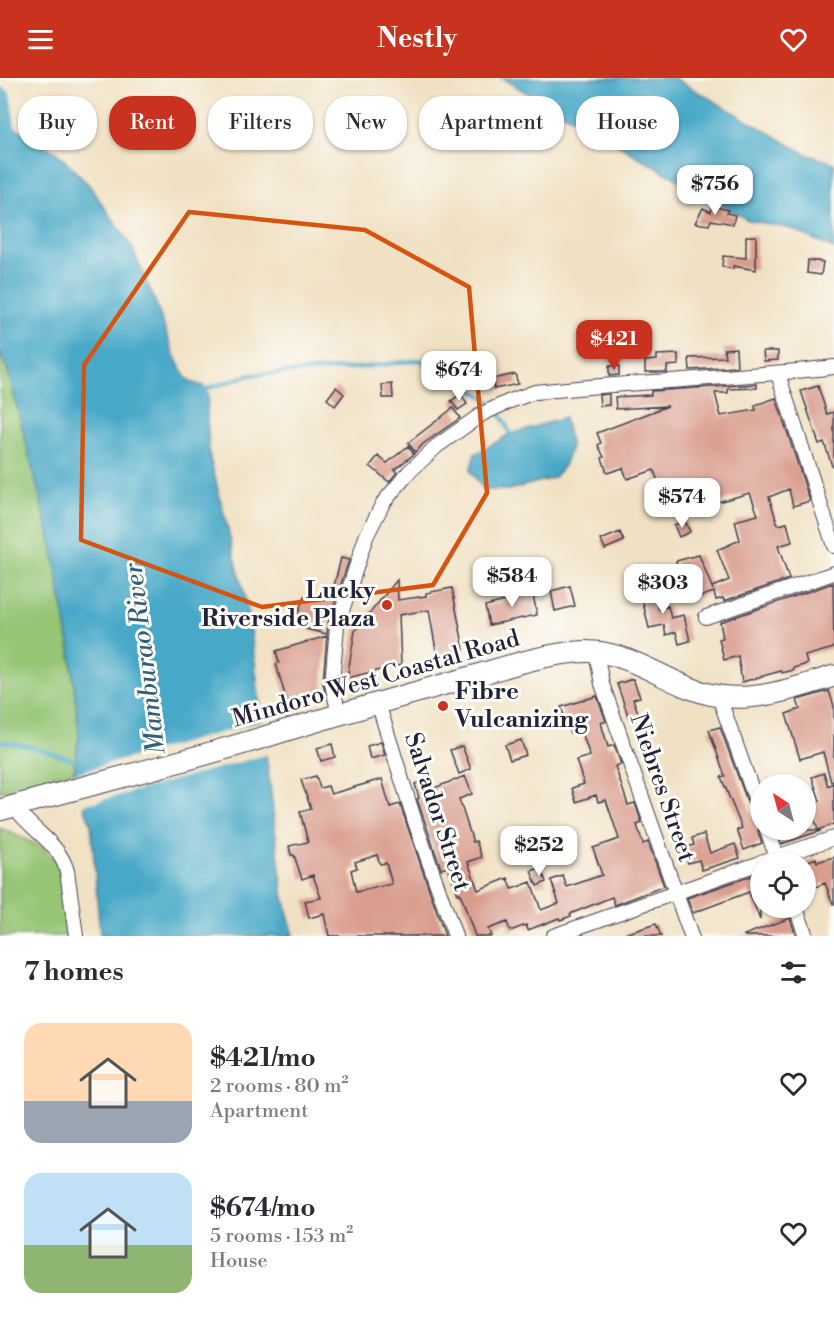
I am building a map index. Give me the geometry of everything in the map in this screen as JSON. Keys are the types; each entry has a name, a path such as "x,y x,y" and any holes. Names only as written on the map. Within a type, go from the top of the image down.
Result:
{"main road":[{"name":"Mindoro West Coastal Road","path":"7,808 535,660 581,651 623,658 686,687 719,697 762,696 834,676"}],"street":[{"path":"339,715 332,684 337,626 366,537 383,503 409,472 436,447 482,414 535,392 724,376 778,374 834,367"},
{"path":"778,374 834,546"},
{"path":"706,617 834,573"},
{"name":"Niebres Street","path":"596,652 602,684 675,894 692,936"},
{"path":"719,697 750,784"},
{"name":"Salvador Street","path":"378,703 416,825 455,936"},
{"path":"7,808 50,842 64,861 68,871 76,936"},
{"path":"798,852 834,838"},
{"path":"552,936 750,867"},
{"path":"800,918 806,936"}],"highlighted area":[{"path":"189,212 365,230 469,287 487,493 433,585 262,607 81,540 84,365"}],"green space":[{"path":"0,353 8,371 52,545 71,655 79,735 74,771 0,792"},
{"path":"0,828 44,848 59,866 68,936 0,936"}],"water":[{"path":"501,78 674,78 806,154 834,163 834,249 792,229 748,220 626,150 679,150 679,96 576,96 576,121 564,114 564,96 532,96"},
{"name":"Mamburao River","path":"0,118 18,129 18,150 52,150 89,185 132,247 184,375 190,382 203,386 208,395 209,454 249,614 283,893 293,936 100,936 91,824 80,797 74,771 79,735 71,655 52,545 8,371 0,353"},
{"path":"564,418 571,447 564,466 553,478 509,490 484,490 470,471 475,454 510,434"}],"pier":[{"path":"265,720 269,754 80,806 72,774"}],"building":[{"path":"712,206 728,210 727,213 735,215 733,224 711,220 709,225 695,223 703,208 711,212"},
{"path":"746,236 756,236 756,270 733,266 733,269 722,267 723,256 746,258"},
{"path":"808,260 823,262 821,275 807,273"},
{"path":"736,348 737,367 690,370 689,358 725,357 724,349"},
{"path":"763,351 778,351 778,360 764,361"},
{"path":"678,354 678,365 667,366 667,372 645,372 645,361 657,360 657,355"},
{"path":"484,363 488,373 475,378 471,368"},
{"path":"609,366 619,366 619,375 609,376"},
{"path":"515,374 518,384 494,389 492,379"},
{"path":"392,384 393,398 383,398 382,385"},
{"path":"757,384 757,388 728,389 728,393 715,393 721,416 756,410 755,405 776,398 810,501 793,506 789,489 769,497 778,525 787,523 792,542 778,546 789,579 724,601 723,598 716,600 714,592 689,600 676,561 699,555 713,590 712,587 729,580 717,550 740,540 735,521 758,515 750,493 714,503 715,506 702,511 693,489 664,499 654,470 627,479 623,468 607,473 602,458 604,457 598,445 601,443 597,433 668,406 616,409 615,397 651,395 651,391"},
{"path":"818,386 827,414 834,412 834,466 832,466 824,442 819,444 801,391"},
{"path":"336,387 344,394 335,406 327,399"},
{"path":"461,394 467,404 458,410 451,401"},
{"path":"609,394 609,405 600,406 599,395"},
{"path":"453,408 460,418 415,452 408,443"},
{"path":"408,446 414,454 394,470 397,472 389,482 370,466 378,456 387,463"},
{"path":"685,521 690,532 679,537 674,525"},
{"path":"620,532 624,541 605,549 601,540"},
{"path":"341,558 349,560 328,623 327,634 293,626 304,597 319,601 321,592 332,594"},
{"path":"397,580 398,600 426,596 426,593 452,588 464,650 437,656 429,610 399,615 401,665 347,678 355,631"},
{"path":"652,583 659,609 668,606 671,618 684,615 690,641 679,644 676,632 666,635 664,625 649,628 639,586"},
{"path":"833,583 834,648 805,656 807,664 793,668 794,670 782,673 781,671 742,682 738,656 724,660 719,639 723,638 720,622"},
{"path":"570,586 575,606 555,611 551,591"},
{"path":"532,590 537,615 489,625 485,606 505,601 504,597"},
{"path":"327,636 323,683 325,692 287,702 276,664 279,663 276,651"},
{"path":"633,679 640,697 633,699 639,715 629,718 617,684"},
{"path":"829,691 834,706 834,781 831,782 823,752 800,759 786,714 800,709 797,700"},
{"path":"597,696 606,721 601,723 608,747 614,745 621,764 615,766 628,805 635,803 642,823 637,825 643,844 648,842 664,886 615,905 612,897 570,914 571,916 560,920 559,918 528,930 526,925 510,931 507,922 488,929 491,936 475,936 448,867 441,869 417,799 419,798 415,784 426,780 429,790 465,776 472,794 459,799 473,842 476,841 482,857 468,862 478,890 508,878 512,889 531,882 541,910 559,903 551,880 563,876 567,887 602,875 593,848 619,839 606,800 598,802 596,795 576,802 572,788 584,784 576,760 590,756 581,730 570,733 561,707"},
{"path":"720,727 750,810 750,840 761,840 762,843 744,850 737,830 742,828 721,777 725,776 709,730"},
{"path":"521,740 526,755 510,760 505,745"},
{"path":"381,742 385,755 370,759 367,746"},
{"path":"332,744 335,757 321,761 317,748"},
{"path":"462,746 471,769 459,774 450,750"},
{"path":"824,773 828,786 834,783 834,824 818,830 816,824 816,803 820,801 816,789 816,776"},
{"path":"316,776 320,788 328,786 331,794 382,779 390,807 400,804 445,936 329,936 324,914 309,918 305,901 321,898 313,875 302,879 289,846 308,842 300,812 311,809 301,780","holes":["377,855 380,864 386,863 392,884 356,892 351,870 357,868 355,862"]},
{"path":"704,834 710,853 735,844 740,858 702,870 699,860 688,863 683,848 694,845 692,838"},
{"path":"780,840 793,840 781,844"},
{"path":"834,857 834,904 825,883 816,887 816,858 817,862"},
{"path":"541,868 546,882 537,886 531,871"},
{"path":"750,876 750,895 749,892 693,913 687,898"},
{"path":"790,918 796,936 745,936"},
{"path":"656,924 661,936 626,936 625,934"}],"waterway":[{"path":"0,98 7,150"},
{"path":"203,390 250,375 355,368 420,360 443,378 472,390 486,399 502,417 510,434"},
{"path":"0,741 32,747 80,762"}],"place":[{"name":"Lucky Riverside Plaza","path":"387,605"},
{"name":"Fibre Vulcanizing","path":"443,706"}]}
